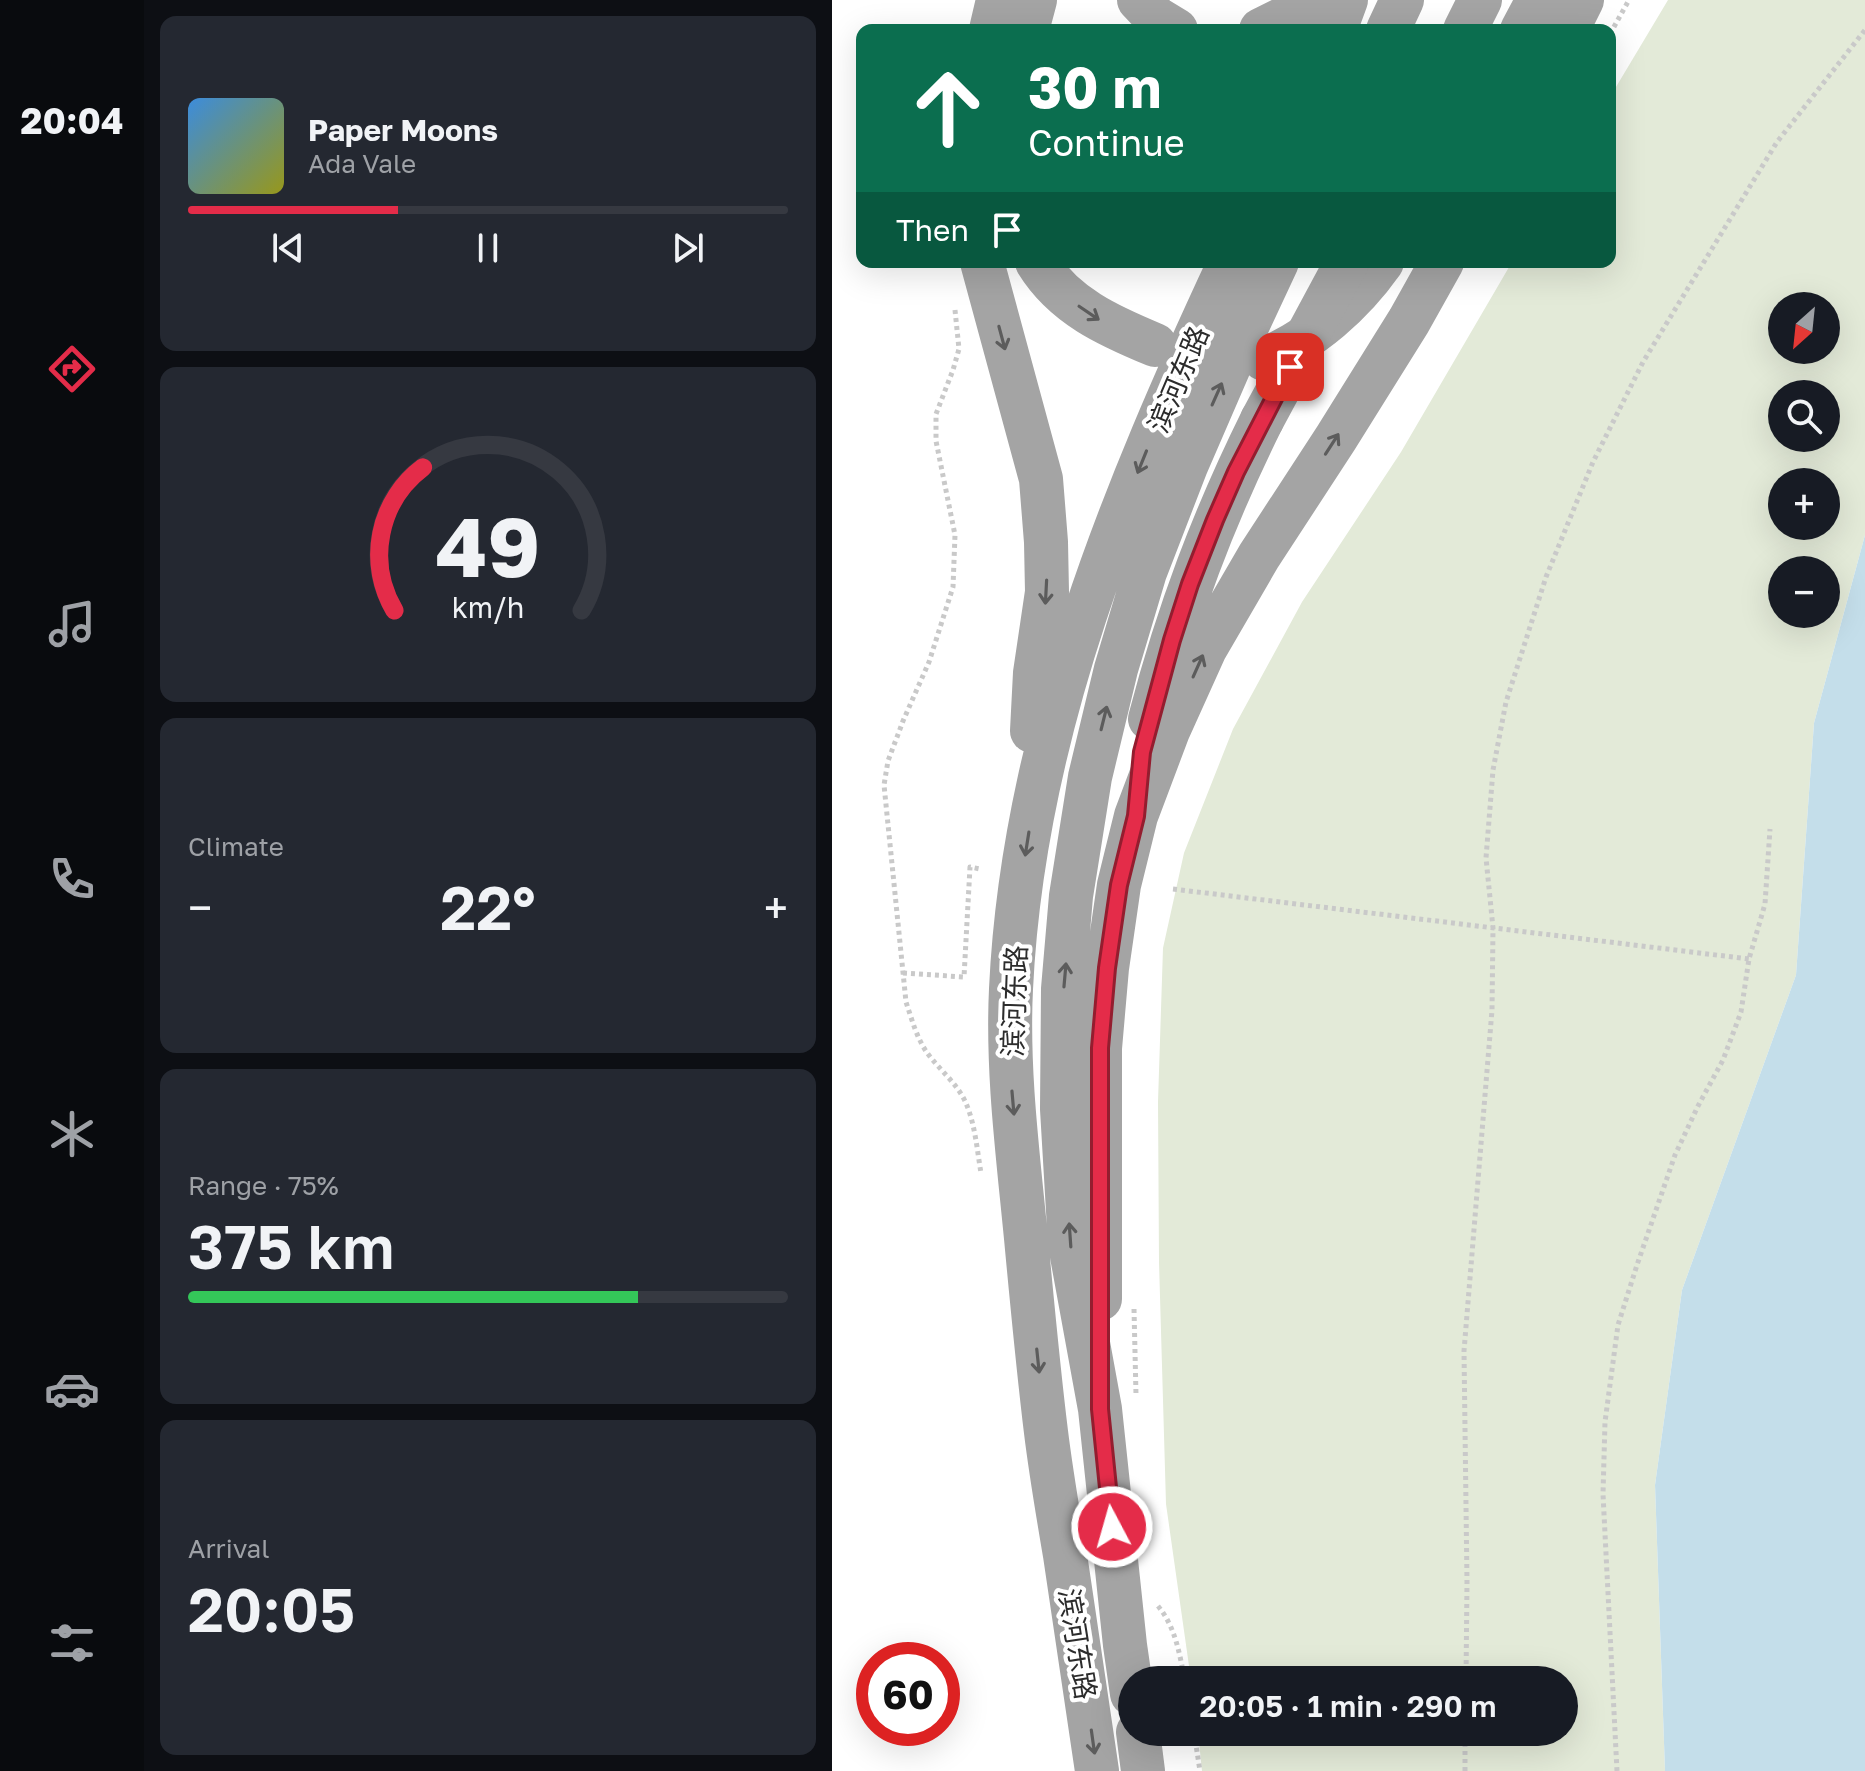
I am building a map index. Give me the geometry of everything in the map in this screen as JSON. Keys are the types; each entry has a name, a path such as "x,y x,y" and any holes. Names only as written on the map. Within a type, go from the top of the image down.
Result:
{"main road":[{"path":"992,24 998,0"},
{"path":"1029,24 1035,0"},
{"path":"1139,0 1166,24"},
{"path":"1273,24 1291,15 1309,0"},
{"path":"1337,24 1346,0"},
{"path":"1391,24 1402,0"},
{"path":"1468,24 1480,0"},
{"path":"1525,24 1538,0"},
{"path":"1570,24 1582,0"},
{"path":"984,268 1041,479 1047,592 1035,673 1032,732 1037,788"},
{"path":"1041,268 1066,297 1095,318 1155,345"},
{"name":"滨河东路","path":"1097,1771 1046,1434 1012,1083 1012,975 1017,918 1037,788 1072,655 1104,557 1176,377 1227,268"},
{"name":"滨河东路","path":"1128,1666 1123,1629 1118,1404 1070,1245 1062,1109 1063,989 1071,896 1090,777 1116,669 1145,572 1186,466 1274,268"},
{"path":"1136,816 1142,752 1190,584 1215,520 1262,420 1344,268"},
{"path":"1264,359 1303,341 1337,312 1378,268"},
{"path":"1118,1404 1100,1048 1119,885 1136,816 1168,731 1205,649 1259,556 1409,321 1439,268"},
{"path":"1140,1746 1143,1771"}],"path":[{"path":"1616,24 1629,0"},
{"path":"1466,1666 1464,1351 1492,1010 1493,928 1486,858 1493,770 1506,702 1546,577 1593,462 1643,362 1777,142 1865,30"},
{"path":"958,328 959,349 936,414 936,441 955,535 953,587 929,662 888,761 884,785 906,1002 913,1026 928,1054 964,1099 972,1122 983,1182"},
{"path":"1617,1771 1603,1494 1605,1422 1618,1325 1675,1155 1723,1060 1741,1012 1749,959 1765,904 1770,829"},
{"path":"903,973 964,977 970,867 980,869"},
{"path":"1173,889 1749,959"},
{"path":"1118,1404 1134,1304"},
{"path":"1196,1746 1200,1771"},
{"path":"1465,1746 1465,1771"}],"green space":[{"path":"1668,0 1865,0 1865,535 1840,627 1840,556 1768,556 1768,628 1840,628 1814,723 1796,975 1682,1290 1655,1485 1665,1771 1202,1771 1199,1746 1578,1746 1578,1666 1189,1666 1166,1504 1158,1102 1163,948 1184,853 1233,729 1302,602 1401,452 1508,268 1616,268 1616,87"}],"water":[{"path":"1865,535 1865,1771 1665,1771 1655,1485 1682,1290 1796,975 1814,723"}],"route":[{"path":"1112,1527 1100,1409 1100,1048 1119,885 1136,816 1142,752 1190,584 1236,472 1290,367"}]}
